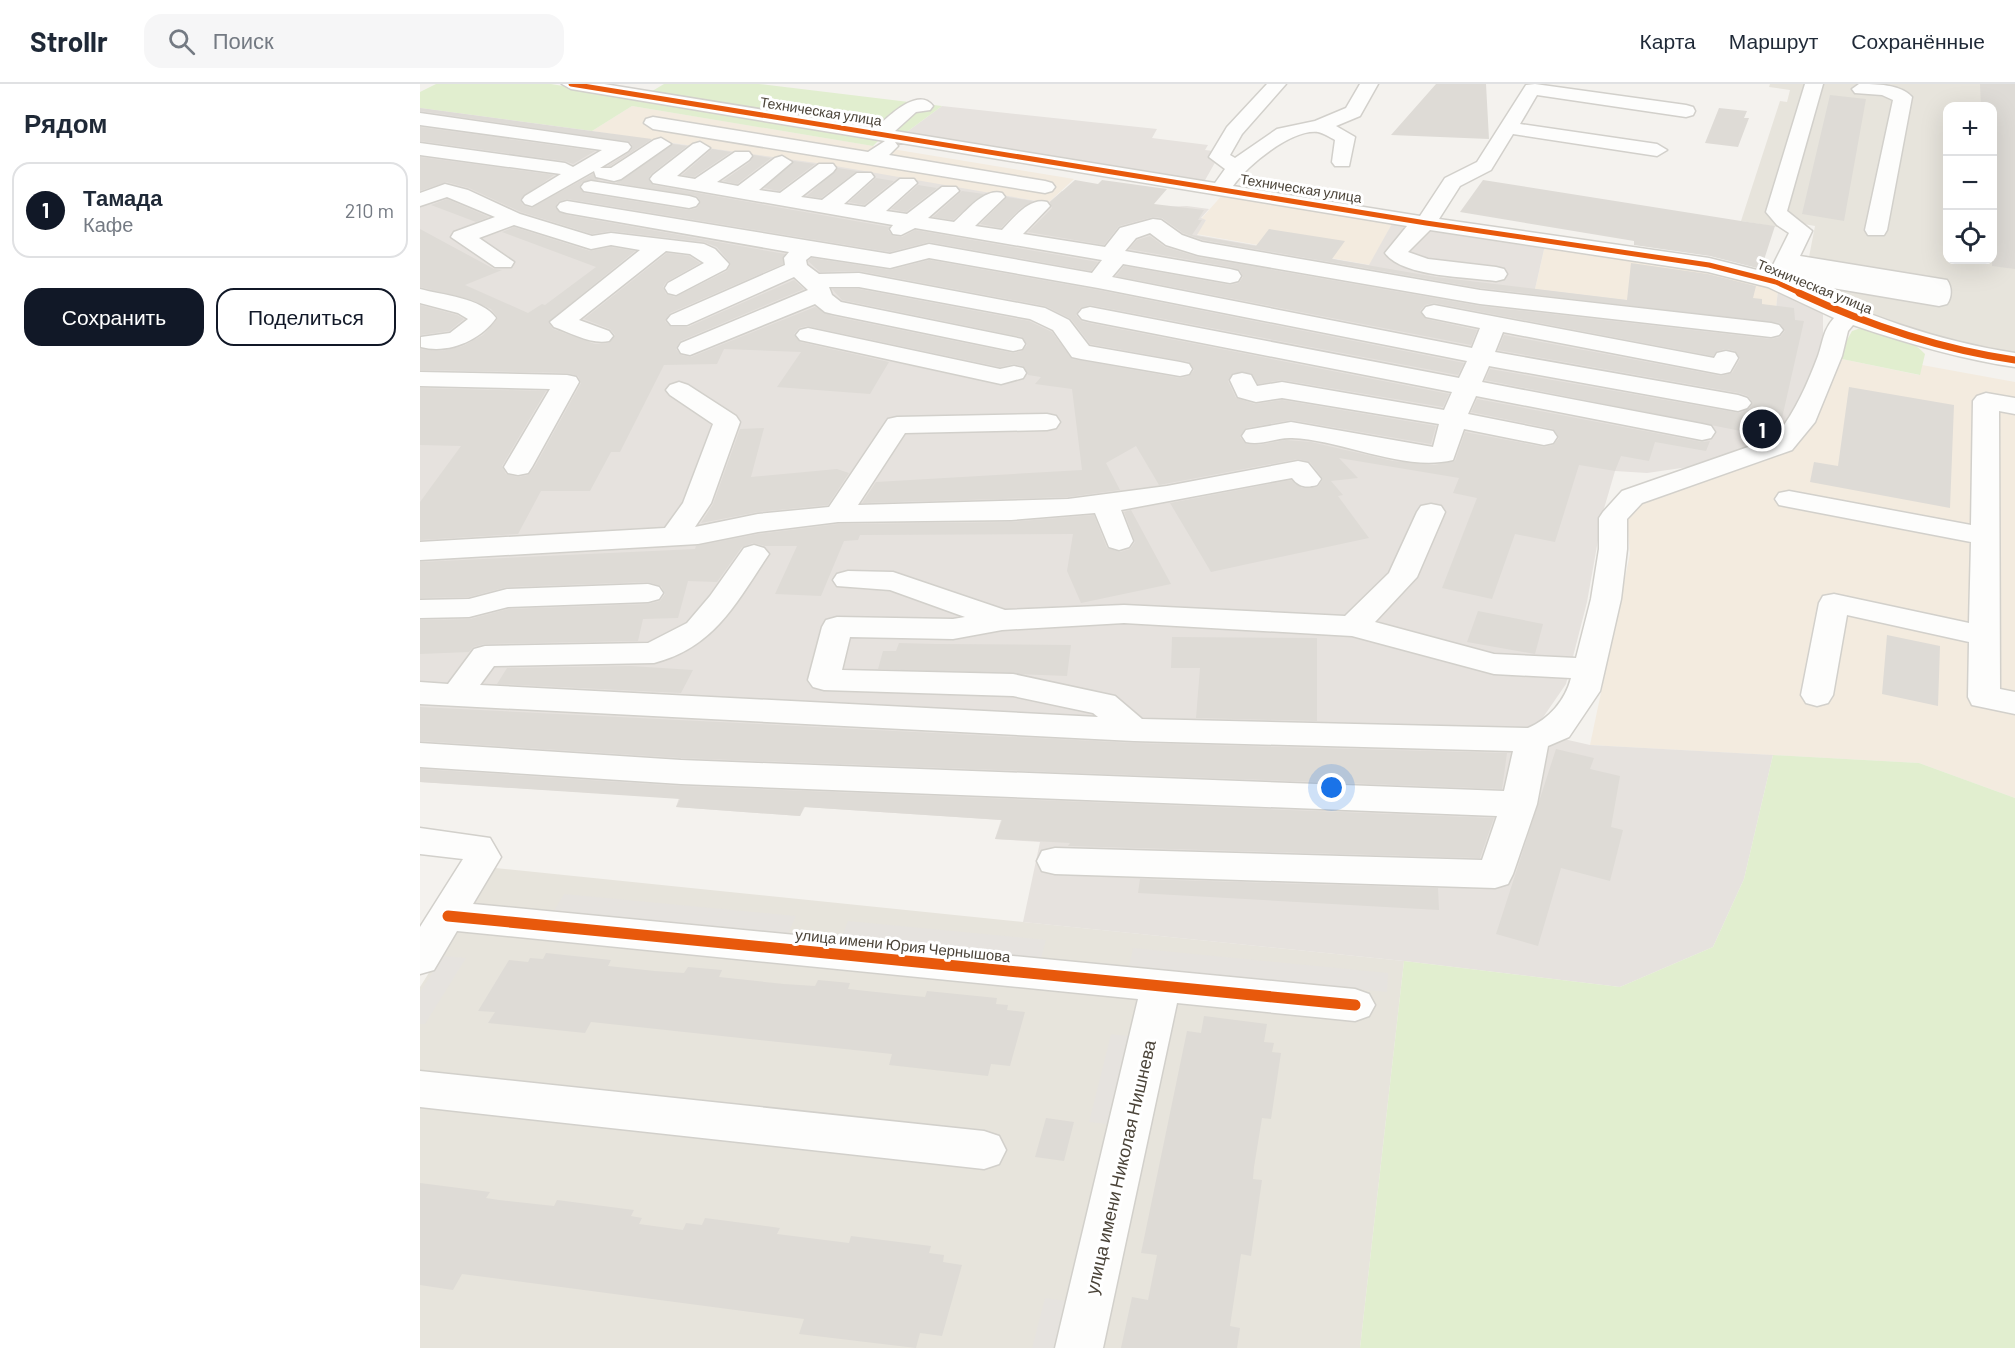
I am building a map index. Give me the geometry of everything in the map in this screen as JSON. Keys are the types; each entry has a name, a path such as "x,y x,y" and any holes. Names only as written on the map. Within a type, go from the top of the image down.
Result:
{"street":[{"name":"Техническая улица","path":"571,84 1426,223 1710,265 1781,271 1849,316 1914,338 2012,360"},
{"path":"666,99 692,84"},
{"path":"1236,167 1220,157 1234,130 1276,84"},
{"path":"1221,189 1236,167 1284,133 1320,126 1353,112 1369,84"},
{"path":"1781,271 1801,231 1784,221 1776,212 1827,85 1862,86 1884,90 1903,97 1876,230"},
{"path":"1496,274 1400,258 1396,253 1413,232 1426,223 1452,182 1484,166 1532,89 1686,111"},
{"path":"828,206 868,168 911,107 924,106"},
{"path":"420,119 621,147 585,171 532,200"},
{"path":"653,123 868,168 1042,196 1007,237"},
{"path":"1320,126 1345,137 1342,162"},
{"path":"1508,128 1657,150"},
{"path":"420,135 895,234 949,191"},
{"path":"420,149 615,174 661,144"},
{"path":"700,148 660,179 915,220 1250,279"},
{"path":"420,170 449,153"},
{"path":"698,186 742,156"},
{"path":"420,200 450,185 492,159"},
{"path":"742,193 782,162"},
{"path":"511,180 536,165"},
{"path":"785,199 826,168"},
{"path":"871,213 907,183"},
{"path":"420,185 450,185 461,194 513,218 591,243 611,239 659,246 684,246 708,252 718,264 676,288"},
{"path":"959,229 995,197"},
{"path":"567,207 814,280 1012,344"},
{"path":"502,262 462,237 513,218"},
{"path":"1111,255 1128,233 1153,225 1174,240 1198,248 1480,297 1771,330"},
{"path":"601,336 562,322 659,246"},
{"path":"679,320 814,280 929,251 1098,281 1481,357 1738,403"},
{"path":"1098,281 1114,260 1111,255"},
{"path":"1781,271 1939,285 1939,299 1781,271"},
{"path":"814,280 799,339 1001,376 1014,373"},
{"path":"690,348 814,280 858,280 1037,312 1061,325 1081,352 1180,369"},
{"path":"420,296 466,308 484,318 457,339 429,342"},
{"path":"1413,308 1721,367 1726,358"},
{"path":"1090,314 1702,432"},
{"path":"420,693 1134,730 1532,740 1557,729 1584,691 1606,599 1613,549 1613,518 1632,497 1783,444 1802,422 1830,356 1837,329 1849,316"},
{"path":"1255,436 1290,430 1426,455 1444,454 1453,419 1494,322"},
{"path":"2012,360 2008,405 1986,401 1984,697 2015,703"},
{"path":"420,379 567,382 518,467"},
{"path":"1242,380 1247,392 1256,394 1282,390 1544,437"},
{"path":"674,536 697,503 727,422 678,390"},
{"path":"838,514 897,425 1047,422"},
{"path":"420,551 674,536 838,514 1035,510 1105,503 1207,488 1298,469 1307,479"},
{"path":"1789,499 1985,536"},
{"path":"1105,503 1119,541"},
{"path":"1353,626 1402,577 1431,512"},
{"path":"457,694 485,656 654,653 698,630 721,603 754,554"},
{"path":"848,580 893,581 1002,620"},
{"path":"420,609 469,608 507,598 648,592"},
{"path":"1817,695 1834,603 1984,636"},
{"path":"1134,730 1103,704 1013,686 824,680 837,627 953,629 1002,620 1124,614 1353,626 1494,664 1589,669"},
{"path":"1055,861 1496,874 1519,804 1532,740"},
{"path":"420,755 681,772 1519,804"},
{"path":"420,841 477,847 483,857 420,959"},
{"name":"улица имени Юрия Чернышова","path":"448,916 1355,1005"},
{"name":"улица имени Николая Нишнева","path":"1079,1348 1161,986"},
{"path":"420,1089 984,1150"}],"shaded area":[{"path":"1770,84 2015,84 2015,356 1916,335 1801,286 1800,280 1809,257 1815,226 1798,223 1778,227 1741,221 1780,101 1787,102 1790,90 1769,87"},
{"path":"632,106 1074,179 1048,203 822,165 592,131"},
{"path":"942,106 1157,129 1152,138 1208,145 1205,150 1221,152 1204,182 904,134"},
{"path":"420,108 824,164 1048,203 1062,191 1163,207 1187,206 1209,209 1201,218 1206,220 1197,235 1369,265 1394,220 1545,245 1535,289 1775,318 1778,290 1823,313 1823,354 1779,440 1709,464 1647,473 1615,471 1603,512 1587,602 1566,684 1533,732 1590,745 1773,755 1744,879 1713,947 1620,987 1404,961 1023,922 1040,842 995,839 1001,820 805,807 800,816 676,807 679,798 420,782"},
{"path":"1224,193 1394,220 1370,265 1196,234 1206,220 1201,219"},
{"path":"1545,245 1736,275 1778,290 1775,318 1535,289"},
{"path":"1837,358 1919,375 1922,365 2015,382 2015,798 1919,763 1590,745 1630,554 1627,520 1641,502 1694,479"},
{"path":"495,868 1404,961 1360,1348 420,1348 420,987"},
{"path":"564,894 796,916 788,934 554,911"},
{"path":"848,921 1046,940 1041,958 841,939"},
{"path":"1133,948 1388,973 1387,992 1129,967"},
{"path":"443,956 466,958 425,1024 420,1024 420,992"},
{"path":"1111,1034 1136,1037 1115,1125 1089,1122"},
{"path":"1045,1298 1073,1302 1063,1348 1032,1348"}],"green space":[{"path":"436,84 551,84 876,137 879,140 873,146 632,106 592,131 420,108 420,92"},
{"path":"664,84 759,84 942,106 904,134 649,93"},
{"path":"1858,329 1894,335 1919,348 1925,354 1920,375 1837,358 1852,331"},
{"path":"1773,755 1919,763 2015,798 2015,1348 1360,1348 1404,961 1620,987 1713,947 1744,879"}],"building":[{"path":"1436,84 1486,84 1489,139 1391,135"},
{"path":"1980,84 2015,84 2015,269 1992,266 1992,264 1997,264 1997,102 1981,102"},
{"path":"1830,95 1866,99 1844,221 1802,214"},
{"path":"420,108 652,139 608,166 630,152 633,147 630,142 420,111"},
{"path":"1719,108 1747,111 1744,118 1749,118 1738,147 1705,143"},
{"path":"420,127 595,151 573,164 420,141"},
{"path":"673,144 687,146 651,174 648,179 653,185 889,227 888,230 893,236 902,237 915,230 1098,262 1091,271 929,242 890,252 567,199 558,202 555,208 567,215 785,254 783,264 670,313 665,321 671,327 688,327 794,280 804,289 680,341 676,349 681,355 691,357 815,307 832,316 1013,353 1022,351 1027,345 1022,337 842,300 832,289 859,289 1029,321 1052,332 1072,359 1180,378 1189,376 1194,370 1189,362 1090,344 1071,319 1045,306 859,271 820,272 808,261 812,258 890,270 929,260 1098,290 1464,363 1458,375 1090,305 1080,308 1076,315 1081,321 1089,323 1449,394 1443,407 1282,380 1258,384 1251,373 1233,373 1228,381 1236,398 1255,404 1282,400 1436,426 1431,444 1291,420 1246,428 1240,437 1246,444 1258,445 1286,440 1311,442 1393,461 1434,465 1455,461 1465,432 1544,447 1553,445 1559,438 1553,429 1471,412 1477,399 1702,442 1710,441 1706,451 1655,442 1649,461 1621,456 1615,471 1579,465 1555,542 1515,534 1492,599 1442,588 1477,498 1453,493 1459,478 1339,458 1358,478 1331,481 1343,495 1338,496 1369,538 1211,572 1170,503 1291,480 1302,488 1318,487 1323,479 1310,462 1298,459 1159,485 1136,446 1106,463 1120,490 1068,497 862,503 876,482 1082,470 1072,389 1035,384 1041,377 1028,375 1023,366 1014,364 1000,367 807,326 799,328 794,334 800,342 889,362 870,394 777,387 801,352 724,349 717,364 664,365 620,452 611,452 590,491 541,491 518,534 420,540 420,502 461,446 420,445 420,388 546,391 502,466 506,474 518,477 528,475 534,468 581,383 578,376 567,373 420,370 420,349 442,351 463,346 483,335 498,318 491,309 472,300 420,287 420,229 494,269 502,270 465,285 528,313 542,304 545,305 596,267 502,232 514,227 590,251 611,247 635,251 548,322 553,329 595,344 609,343 615,335 610,329 584,319 667,253 689,256 700,263 666,282 663,287 666,294 675,297 727,271 731,264 717,247 704,242 611,231 592,234 521,212 469,188 446,182 420,191 420,157 554,175 520,199 523,205 531,208 593,174 599,180 582,182 579,187 584,193 689,210 697,208 701,202 697,196 616,183"},
{"path":"712,149 731,152 694,177 682,175"},
{"path":"754,155 771,158 737,184 723,181 750,162"},
{"path":"794,161 815,164 779,191 764,188"},
{"path":"838,168 857,171 821,198 807,196"},
{"path":"876,178 894,181 864,205 849,202"},
{"path":"1075,180 1098,184 1102,180 1167,189 1154,204 1204,210 1198,220 1202,220 1192,235 1256,246 1269,229 1345,241 1332,259 1436,277 1627,300 1631,263 1708,274 1756,286 1753,298 1762,299 1762,304 1794,308 1795,320 1804,321 1780,427 1771,437 1485,380 1490,369 1739,413 1749,409 1753,403 1748,396 1739,393 1498,350 1504,335 1721,376 1732,373 1740,359 1735,351 1726,349 1717,351 1713,356 1434,303 1425,305 1420,311 1426,319 1477,330 1471,345 1116,276 1124,266 1230,285 1239,283 1243,277 1240,270 1230,267 1129,249 1137,240 1150,236 1165,247 1198,257 1480,306 1771,339 1780,337 1785,331 1780,323 1480,288 1203,240 1183,233 1162,218 1153,217 1119,226 1104,245 1028,232 1052,208 1050,202"},
{"path":"1483,180 1775,226 1761,269 1710,256 1634,245 1634,241 1460,212"},
{"path":"918,185 937,188 906,212 891,209"},
{"path":"962,191 984,194 953,220 933,217"},
{"path":"1007,197 1033,201 1021,208 1001,228 980,224"},
{"path":"447,199 489,217 476,222 431,205"},
{"path":"420,305 464,319 449,331 420,335"},
{"path":"1849,387 1954,405 1950,508 1810,482 1814,462 1838,466"},
{"path":"764,428 751,477 837,469 849,473 828,505 758,512 701,523 713,504 740,429"},
{"path":"1131,510 1171,584 1081,603 1067,571 1073,534 860,535 858,540 844,541 821,596 775,594 797,546 765,546 753,543 742,547 717,582 688,581 678,618 643,619 638,641 485,644 473,647 469,652 420,654 420,620 470,619 508,609 648,604 660,601 665,594 661,586 648,582 507,587 469,597 420,598 420,562 695,549 696,546 758,534 838,524 1011,522 1094,515 1107,548 1120,552 1130,549 1135,542 1124,512"},
{"path":"1478,611 1543,624 1535,654 1467,642"},
{"path":"1887,635 1940,646 1938,706 1882,694"},
{"path":"1172,637 1317,638 1317,721 1196,718 1200,668 1171,668"},
{"path":"899,643 1071,645 1067,676 878,669 883,651 896,651"},
{"path":"631,666 693,670 681,693 497,684 507,668"},
{"path":"420,707 1134,743 1507,753 1502,789 681,758 420,741"},
{"path":"1556,749 1594,758 1590,769 1620,776 1611,827 1623,830 1610,881 1561,868 1538,946 1496,934"},
{"path":"420,769 681,786 1494,818 1480,858 1068,846 1070,843 995,839 1002,820 804,807 800,816 676,807 680,799 420,782"},
{"path":"1140,879 1438,888 1439,910 1138,893"},
{"path":"546,953 611,960 608,966 655,971 684,973 688,967 722,970 719,977 784,984 815,986 818,980 850,983 848,989 904,995 925,997 927,991 997,998 996,1004 1008,1005 1007,1010 1025,1012 1010,1066 991,1064 988,1076 889,1065 892,1054 591,1022 585,1033 488,1023 495,1012 478,1011 509,960 528,962 530,958 543,959"},
{"path":"1204,1016 1267,1024 1264,1042 1274,1043 1272,1052 1281,1053 1271,1119 1262,1118 1254,1167 1253,1179 1262,1180 1251,1256 1241,1254 1230,1326 1240,1328 1237,1348 1121,1348 1132,1297 1148,1300 1157,1255 1141,1253 1187,1031 1201,1033"},
{"path":"1046,1118 1074,1122 1064,1161 1035,1157"},
{"path":"420,1183 490,1192 486,1198 499,1200 554,1206 557,1200 634,1210 631,1216 642,1218 639,1224 683,1230 686,1223 702,1225 705,1218 780,1228 777,1234 849,1243 851,1236 931,1246 929,1253 944,1255 943,1262 962,1265 942,1336 920,1333 916,1348 799,1334 804,1319 462,1274 453,1290 420,1285"}],"cycle path":[{"path":"571,84 1426,223 1709,265 1776,282 1849,316 1914,338 1982,355 2015,360"},
{"path":"448,916 1355,1005"}],"place":[{"name":"Тамада","path":"1762,429"}]}
